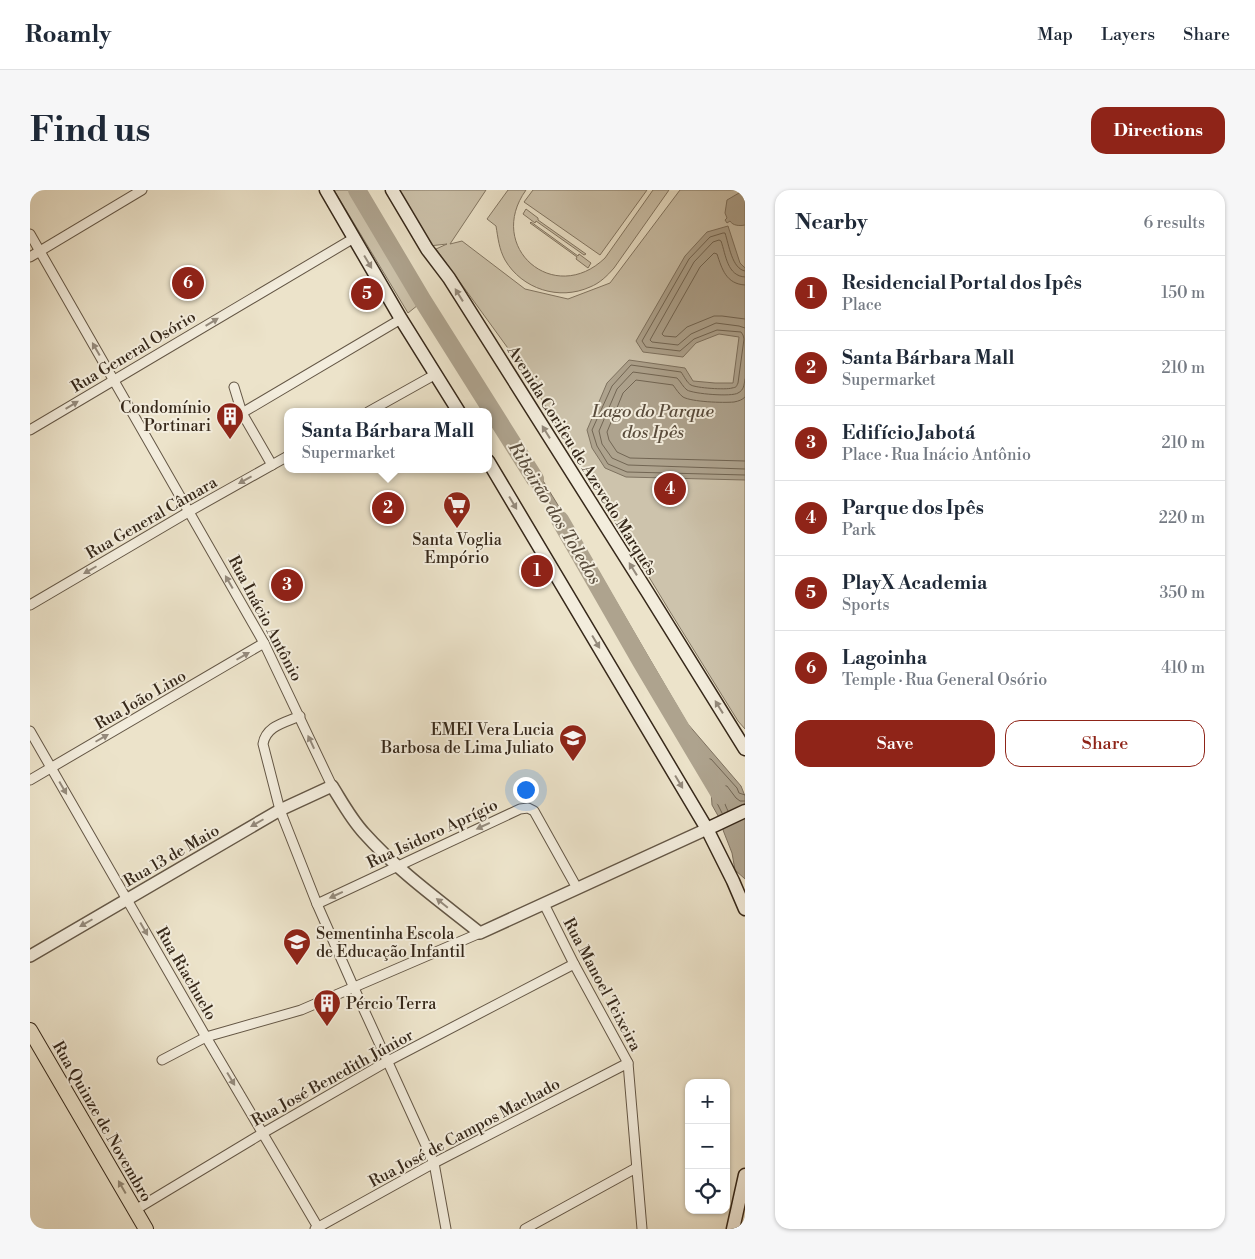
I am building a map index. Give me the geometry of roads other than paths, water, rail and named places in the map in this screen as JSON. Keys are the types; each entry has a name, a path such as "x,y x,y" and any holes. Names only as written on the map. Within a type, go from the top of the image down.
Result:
{"main road":[{"path":"326,190 401,319 457,408"},
{"name":"Avenida Corifeu de Azevedo Marquês","path":"392,190 427,249 464,303 744,747"},
{"path":"492,468 711,826 745,909"},
{"path":"711,826 745,811"},
{"name":"Rua Quinze de Novembro","path":"30,1030 146,1229"},
{"path":"732,1229 745,1175"}],"street":[{"path":"30,257 142,190"},
{"name":"Rua Inácio Antônio","path":"30,234 264,643 332,786 348,812 363,832 396,866 480,933"},
{"name":"Rua General Osório","path":"30,430 354,238"},
{"path":"242,413 401,319"},
{"path":"375,408 436,374"},
{"path":"234,387 242,413 272,465"},
{"name":"Rua General Câmara","path":"30,605 284,458"},
{"name":"Rua João Lino","path":"30,780 264,643"},
{"path":"300,716 274,727 264,738 263,744 280,810 317,904 434,1163 446,1229"},
{"name":"Rua Riachuelo","path":"30,731 317,1228"},
{"name":"Rua 13 de Maio","path":"30,956 280,810 332,786"},
{"name":"Rua Isidoro Aprígio","path":"317,904 520,809 528,808 534,811 577,888"},
{"path":"162,1060 206,1037 302,1010 354,988 544,904 711,826"},
{"name":"Rua Manoel Teixeira","path":"544,904 574,964 628,1063 642,1229"},
{"name":"Rua José Benedith Júnior","path":"135,1210 388,1061 574,964"},
{"name":"Rua José de Campos Machado","path":"317,1228 434,1163 628,1063"},
{"path":"524,1229 636,1168"}],"water":[{"path":"739,193 745,193 745,225 735,225 730,221 727,223 725,220 727,218 725,213 727,200"},
{"name":"Lago do Parque dos Ipês","path":"728,226 740,263 745,268 745,480 626,477 605,468 592,448 587,430 607,383 629,360 685,368 693,381 733,383 739,337 719,334 696,343 683,357 643,352 636,341 685,256 707,232"},
{"path":"434,315 486,393 491,396 596,567 687,723 741,786 745,796 745,879 735,870 732,853 721,821 712,805 710,776 642,663 571,537 434,318"}],"waterway":[{"name":"Ribeirão dos Toledos","path":"357,190 423,301 490,408"},
{"name":"Ribeirão dos Toledos","path":"492,411 535,479"},
{"name":"Ribeirão dos Toledos","path":"560,520 721,796"}],"place":[{"name":"Lagoinha","path":"188,283"},
{"name":"PlayX Academia","path":"367,294"},
{"name":"Condomínio Portinari","path":"230,440"},
{"name":"Parque dos Ipês","path":"670,489"},
{"name":"Santa Bárbara Mall","path":"388,508"},
{"name":"Santa Voglia Empório","path":"457,529"},
{"name":"Residencial Portal dos Ipês","path":"537,571"},
{"name":"Edifício Jabotá","path":"287,585"},
{"name":"EMEI Vera Lucia Barbosa de Lima Juliato","path":"573,762"},
{"name":"Sementinha Escola de Educação Infantil","path":"297,966"},
{"name":"Pércio Terra","path":"327,1027"}]}
